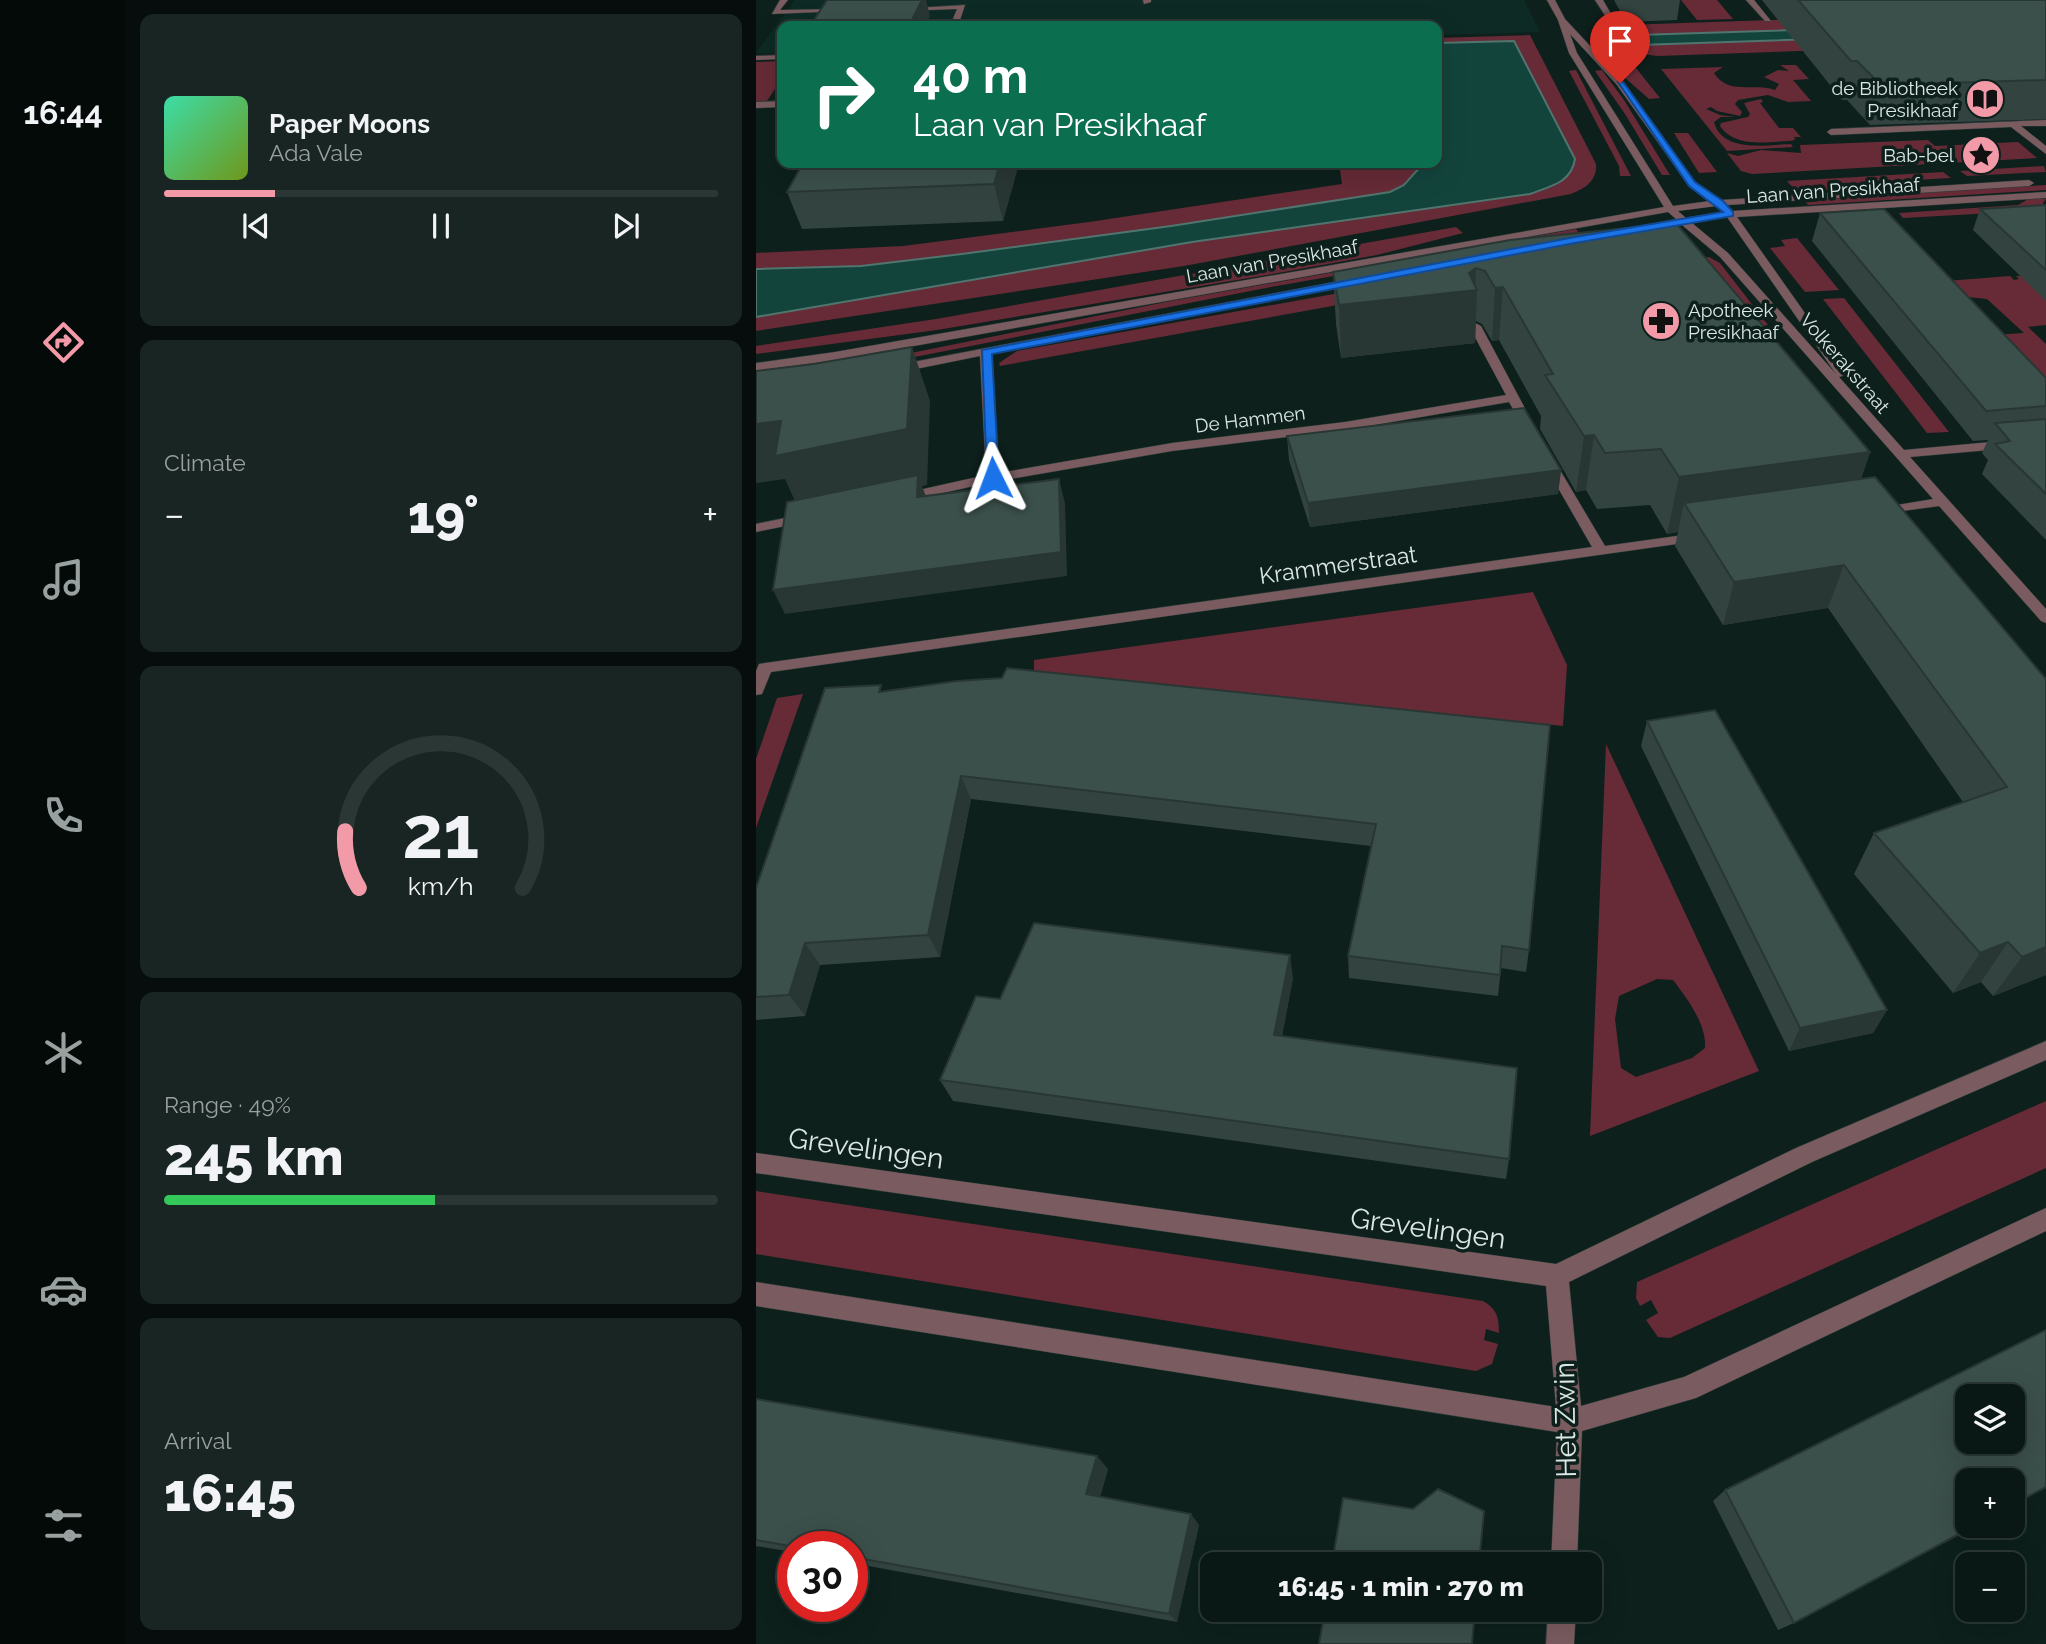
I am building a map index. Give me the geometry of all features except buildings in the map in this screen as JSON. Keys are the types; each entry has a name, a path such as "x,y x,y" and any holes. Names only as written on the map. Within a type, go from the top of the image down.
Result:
{"street":[{"path":"784,0 775,12 849,11"},
{"path":"1551,0 1562,20"},
{"path":"1599,0 1615,24"},
{"path":"1750,0 1768,19"},
{"path":"887,10 962,7 956,21"},
{"name":"Volkerakstraat","path":"1562,20 1620,83 1692,184 1730,214 1899,454"},
{"name":"Volkerakstraat","path":"1562,20 1573,52 1670,209 1724,255 1940,502 2046,618"},
{"path":"756,58 777,57"},
{"path":"756,105 777,104"},
{"path":"1831,132 2046,123"},
{"path":"2013,124 2046,151"},
{"name":"Laan van Presikhaaf","path":"756,367 835,356 1670,209 1719,203 2046,182"},
{"name":"Laan van Presikhaaf","path":"1629,230 1730,214 2046,195"},
{"name":"Laan van Presikhaaf","path":"880,372 1369,279"},
{"path":"1475,326 1512,398 1601,550"},
{"path":"986,352 993,478"},
{"name":"De Hammen","path":"881,502 993,478 1171,447 1345,426 1512,398"},
{"path":"1899,454 2046,441"},
{"path":"1857,514 1940,502"},
{"path":"756,528 814,516"},
{"name":"Krammerstraat","path":"756,690 765,668 1709,535"},
{"path":"1557,1276 1804,1155 2046,1050"},
{"name":"Grevelingen","path":"756,1163 1557,1276"},
{"path":"756,1294 1570,1422 1687,1389 2046,1219"},
{"name":"Het Zwin","path":"1557,1276 1570,1422 1565,1552"},
{"path":"1560,1644 1561,1622"}],"shaded area":[{"path":"795,0 1524,0 1540,32 1442,35 1442,21 780,21"},
{"path":"1681,0 1717,0 1733,19 1697,20"},
{"path":"2046,11 2046,22 1632,36 1629,40 1639,45 1903,36 1914,47 1658,56 1616,51 1593,26"},
{"path":"2046,22 1903,36 1639,45 1629,40 1637,35"},
{"path":"777,24 777,53 756,53"},
{"path":"1530,35 1596,164 1595,175 1590,183 1571,194 1184,266 756,331 756,317 1192,242 1530,194 1558,184 1566,177 1575,158 1514,41 1442,43 1442,38"},
{"path":"1514,41 1575,159 1565,179 1530,194 1192,242 756,317 756,269 861,266 962,254 1171,226 1390,192 1404,185 1419,168 1442,168 1442,43"},
{"path":"777,61 777,86 767,101 756,101 756,62"},
{"path":"1780,65 1796,65 1809,79 1793,80 1811,101 1788,102 1768,95 1738,100 1735,104 1742,112 1740,116 1711,107 1706,109 1735,117 1721,117 1714,122 1726,139 1746,145 1791,144 1793,147 1727,151 1661,69 1723,67 1714,73 1727,84 1775,90 1779,84 1764,77 1778,70 1789,71"},
{"path":"1636,68 1660,98 1649,99 1615,69"},
{"path":"1576,70 1631,176 1620,176 1619,166 1569,71"},
{"path":"1602,70 1624,100 1670,175 1662,175 1595,71"},
{"path":"1761,99 1763,102 1760,103 1779,128 1793,128 1801,137 1794,137 1795,140 1789,141 1742,141 1726,133 1720,126 1721,123 1748,117 1750,114 1744,103"},
{"path":"1674,133 1688,133 1717,172 1699,173"},
{"path":"1928,140 1935,146 2018,142 2037,158 1752,174 1741,171 1727,153 1738,156 1761,150 1801,153 1800,145"},
{"path":"2044,166 2046,172 1967,176 1960,171"},
{"path":"1340,168 1419,168 1404,185 1390,192 1171,226 861,266 756,269 756,253 903,246 1089,222 1342,184"},
{"path":"1943,172 1951,178 1841,184 1832,190 1798,193 1787,181"},
{"path":"2046,185 2046,190 1808,205 1804,200"},
{"path":"2030,198 2046,199 2043,203 2046,210 1903,218 1899,213 2018,205"},
{"path":"1456,227 1463,233 1377,255 1267,275 937,330 756,354 756,346 936,319"},
{"path":"1576,229 1579,233 1271,287 833,373 866,362 1171,301"},
{"path":"1797,238 1839,290 1805,292 1770,248 1785,246 1781,240"},
{"path":"1594,247 1604,257 1000,366 999,363 1017,351"},
{"path":"1709,257 1720,263 1768,325 1763,326 1719,275 1691,260"},
{"path":"2046,274 2046,325 2028,327 2046,344 2046,406 1976,336 2024,333 1987,299 1959,296 1946,281 2010,276 2014,280 2019,279 2016,276"},
{"path":"1844,298 1949,432 1927,433 1823,299"},
{"path":"1533,592 1567,665 1563,726 1034,672 1034,660"},
{"path":"803,694 756,828 756,759 777,698"},
{"path":"1606,744 1759,1071 1590,1136","holes":["1657,979 1673,980 1699,1021 1705,1048 1692,1058 1636,1077 1621,1068 1615,1019 1619,996"]},
{"path":"2046,1101 2046,1168 1670,1338 1658,1337 1646,1320 1658,1313 1651,1300 1640,1306 1636,1298 1637,1282"},
{"path":"756,1191 1483,1301 1494,1310 1499,1327 1499,1333 1486,1329 1484,1340 1498,1344 1492,1364 1476,1371 756,1254"}],"place":[{"name":"de Bibliotheek Presikhaaf","path":"1985,99"},
{"name":"Bab-bel","path":"1981,155"},
{"name":"Apotheek Presikhaaf","path":"1661,321"}],"route":[{"path":"993,478 986,352 1575,240 1730,214 1692,184 1620,83"}]}
